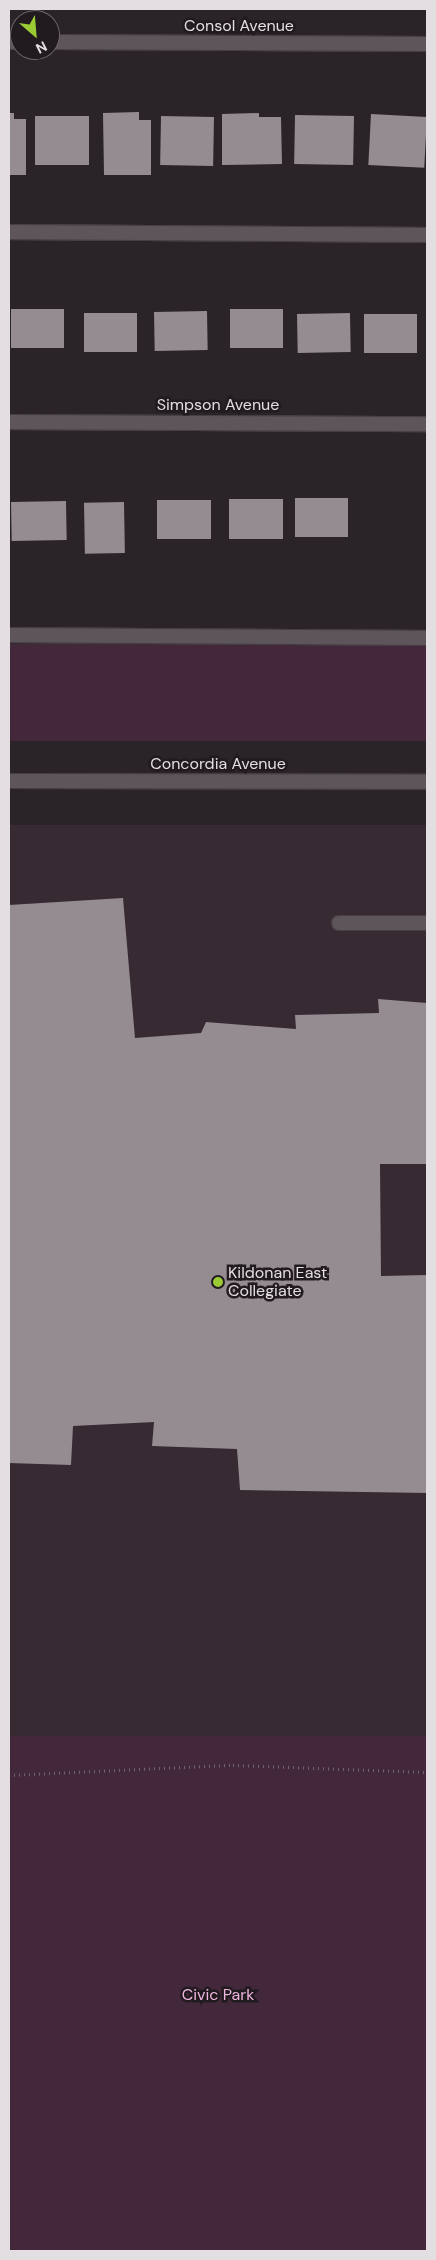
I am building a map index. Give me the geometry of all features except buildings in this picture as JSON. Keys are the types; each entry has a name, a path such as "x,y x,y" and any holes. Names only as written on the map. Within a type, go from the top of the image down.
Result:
{"street":[{"name":"Consol Avenue","path":"60,42 427,44"},
{"path":"9,232 427,235"},
{"name":"Simpson Avenue","path":"9,422 427,424"},
{"path":"9,635 427,638"},
{"name":"Concordia Avenue","path":"9,781 427,782"},
{"path":"339,923 427,923"}],"path":[{"path":"9,1774 233,1765 427,1772"}],"shaded area":[{"name":"Kildonan East Collegiate","path":"9,825 427,825 427,1736 9,1736"}],"green space":[{"path":"9,644 427,644 427,741 9,741"},
{"name":"Civic Park","path":"9,1736 427,1736 427,2251 9,2251"}],"place":[{"name":"Kildonan East Collegiate","path":"218,1282"}]}
